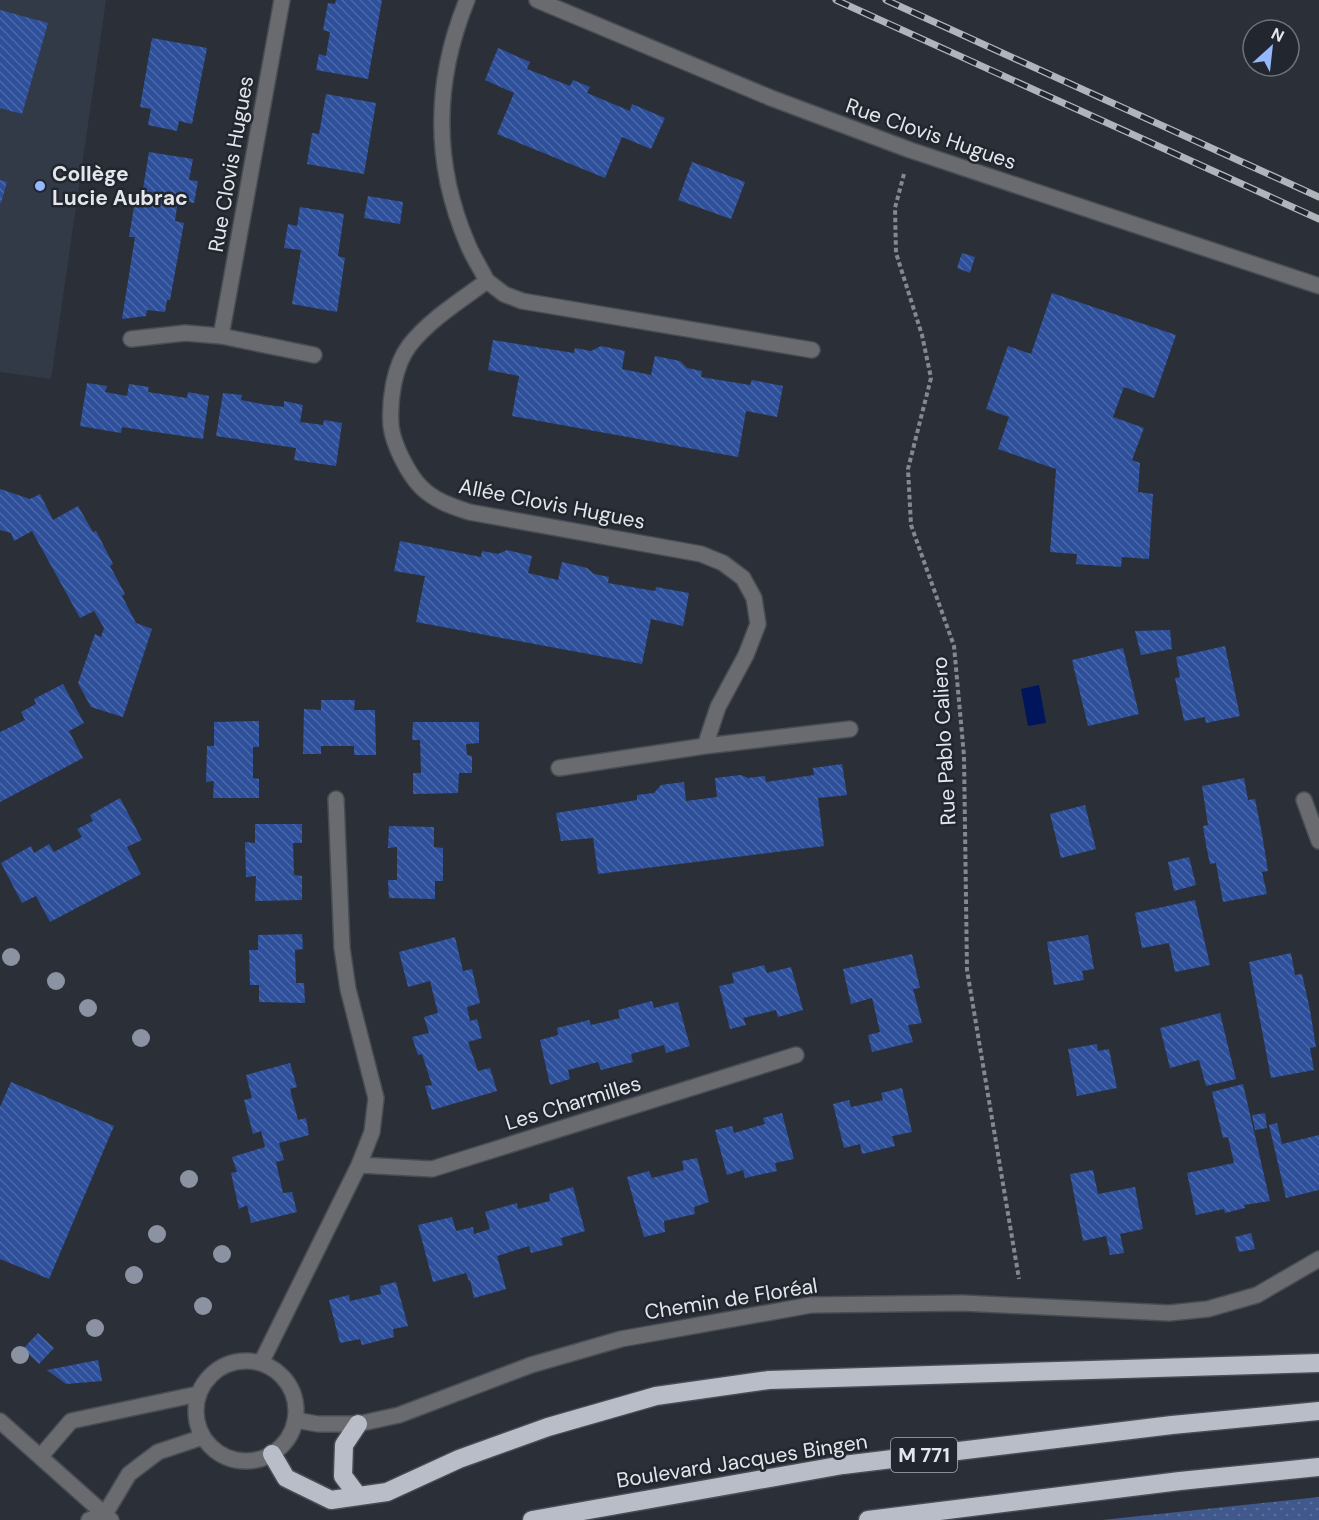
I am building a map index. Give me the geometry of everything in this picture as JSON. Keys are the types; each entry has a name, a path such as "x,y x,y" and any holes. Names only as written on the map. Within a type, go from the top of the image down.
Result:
{"highway":[{"path":"272,1454 286,1478 331,1500 387,1492 459,1459 548,1426 656,1396 769,1380 1319,1363"},
{"name":"Boulevard Jacques Bingen","path":"532,1520 843,1465 1172,1425 1319,1411"},
{"path":"358,1424 344,1445 344,1476 358,1496"},
{"path":"868,1520 1180,1481 1319,1467"}],"street":[{"name":"Rue Clovis Hugues","path":"221,336 282,0"},
{"path":"467,0 454,32 446,70 441,113 442,152 448,189 468,246 487,281 504,294 522,301 812,350"},
{"name":"Rue Clovis Hugues","path":"537,0 771,98 910,150 1319,286"},
{"name":"Allée Clovis Hugues","path":"487,281 423,331 408,347 398,370 392,399 391,427 400,455 419,486 438,501 469,512 701,554 723,563 743,578 754,598 758,624 746,655 718,707 705,746"},
{"path":"131,339 185,333 221,336 314,355"},
{"path":"558,768 705,746 850,729"},
{"path":"261,1363 359,1165 372,1132 376,1098 348,989 342,948 336,799"},
{"path":"1304,800 1319,841"},
{"name":"Les Charmilles","path":"359,1165 432,1169 796,1055"},
{"name":"Chemin de Floréal","path":"295,1420 318,1424 358,1424 399,1415 531,1365 621,1339 811,1305 962,1303 1169,1313 1208,1309 1257,1295 1319,1259"},
{"path":"245,1361 261,1363 274,1369 285,1379 292,1392 296,1406 291,1434 272,1454 257,1460 241,1461 225,1457 203,1437 197,1423 198,1394 217,1370 230,1363 245,1361"},
{"path":"41,1456 71,1421 198,1394"},
{"path":"0,1421 108,1517"},
{"path":"108,1517 129,1474 158,1452 203,1437"},
{"path":"89,1520 108,1517"}],"path":[{"name":"Rue Pablo Caliero","path":"910,150 895,208 896,253 922,335 931,378 908,469 911,525 954,646 964,756 967,970 1024,1306"}],"shaded area":[{"name":"Collège Lucie Aubrac","path":"0,0 106,0 51,379 0,372"},
{"path":"1039,685 1046,723 1028,726 1021,689"},
{"path":"1319,1497 1319,1520 1102,1520"}],"building":[{"path":"336,0 382,0 368,79 316,70 319,54 326,56 330,32 323,30 328,3 335,4"},
{"path":"0,10 48,23 22,114 0,108"},
{"path":"152,38 207,48 192,124 179,121 177,131 148,125 151,109 140,107"},
{"path":"498,48 530,62 527,69 570,86 573,80 590,87 587,93 630,111 632,104 665,118 651,149 622,137 605,178 497,134 514,93 485,80"},
{"path":"326,94 376,103 364,174 307,164 312,133 319,134"},
{"path":"149,152 193,159 189,180 198,181 194,203 178,200 175,221 184,223 170,300 167,300 165,312 147,310 146,316 122,319 135,237 129,237 136,194 142,195"},
{"path":"692,162 745,182 731,219 678,200"},
{"path":"0,180 7,182 1,203 0,203"},
{"path":"368,196 403,202 400,224 364,218"},
{"path":"300,207 344,214 338,256 345,258 337,312 292,304 301,250 284,248 288,224 297,226"},
{"path":"962,253 975,257 970,273 957,268"},
{"path":"1052,293 1176,335 1154,398 1124,387 1113,417 1144,428 1132,460 1140,463 1138,492 1153,494 1149,559 1122,557 1121,567 1076,564 1077,554 1050,552 1056,469 998,449 1009,417 986,409 1008,346 1031,354"},
{"path":"493,340 574,353 575,348 591,351 601,346 625,351 622,369 651,375 655,356 680,361 687,368 702,371 701,377 750,385 752,380 783,386 777,417 746,411 738,457 512,416 519,376 488,370"},
{"path":"87,383 107,386 105,392 127,396 129,384 149,387 148,392 187,398 188,392 209,396 203,439 122,427 121,433 80,426"},
{"path":"223,393 242,395 241,400 261,404 284,407 284,401 303,405 300,422 323,425 324,420 342,423 336,466 294,460 296,448 216,436"},
{"path":"0,489 30,499 40,494 53,520 78,506 93,532 96,531 113,564 110,566 125,594 122,596 136,623 152,629 123,717 91,707 78,683 95,634 101,637 104,628 94,611 80,618 32,531 14,541 11,533 0,530"},
{"path":"400,541 481,557 482,551 498,554 507,550 532,556 528,573 558,580 562,562 587,568 594,574 609,577 608,583 655,591 656,587 689,593 683,626 651,619 642,664 416,622 425,576 394,571"},
{"path":"1170,630 1172,649 1141,655 1135,631"},
{"path":"1225,646 1240,716 1206,723 1205,717 1184,721 1175,678 1180,677 1176,657"},
{"path":"1123,648 1139,714 1088,726 1072,660"},
{"path":"63,684 84,723 69,731 83,758 0,802 0,732 25,720 21,712 36,704 34,699"},
{"path":"321,700 355,700 354,710 375,710 376,755 354,755 354,746 321,746 321,754 303,754 304,709 321,710"},
{"path":"259,721 259,747 253,747 253,778 259,779 259,798 213,798 214,781 206,782 207,746 214,746 214,722"},
{"path":"413,722 479,722 479,743 466,744 467,755 472,756 472,773 459,773 458,793 413,794 413,773 421,773 420,740 412,740"},
{"path":"842,764 847,795 818,798 824,846 598,874 593,838 561,841 556,813 637,800 637,795 654,793 661,785 684,782 686,801 717,797 715,778 741,775 748,778 765,776 766,782 814,775 813,768"},
{"path":"1244,778 1248,800 1255,799 1262,834 1268,871 1262,872 1267,894 1223,902 1216,863 1210,864 1206,845 1203,826 1208,825 1202,786"},
{"path":"120,798 142,840 127,847 141,874 50,922 36,896 22,903 1,863 31,846 34,853 49,844 54,852 82,837 77,829 93,821 90,815"},
{"path":"1085,805 1096,849 1061,858 1050,814"},
{"path":"255,824 302,824 302,843 293,843 294,875 302,876 302,900 255,901 256,876 246,877 245,842 255,843"},
{"path":"389,826 434,827 434,847 443,848 443,881 435,881 435,899 389,898 388,880 397,880 397,847 388,848"},
{"path":"1189,857 1196,885 1174,891 1168,862"},
{"path":"1195,900 1210,965 1175,972 1169,943 1142,948 1135,913"},
{"path":"302,934 303,949 295,950 296,983 304,983 305,1003 259,1002 259,985 250,985 249,950 258,950 258,935"},
{"path":"1088,935 1094,969 1082,971 1084,980 1054,985 1047,942"},
{"path":"455,937 463,971 472,969 480,1003 467,1007 470,1021 477,1019 482,1038 468,1042 478,1071 490,1068 497,1091 432,1110 425,1086 432,1085 422,1054 418,1055 412,1037 429,1033 424,1017 438,1013 430,981 408,987 399,952"},
{"path":"1291,953 1295,975 1302,974 1310,1010 1316,1047 1310,1048 1314,1070 1271,1078 1249,962"},
{"path":"912,954 920,988 913,989 922,1023 908,1025 913,1042 872,1052 868,1035 880,1032 872,998 851,1004 843,969"},
{"path":"764,965 767,973 791,967 803,1010 778,1017 776,1010 743,1018 746,1025 730,1029 719,986 734,983 732,973"},
{"path":"652,1001 654,1008 678,1002 690,1046 666,1053 664,1045 631,1054 633,1062 601,1070 598,1062 568,1070 570,1079 550,1085 540,1040 558,1035 557,1028 589,1020 591,1025 620,1018 618,1010"},
{"path":"1220,1013 1236,1079 1206,1086 1199,1060 1170,1068 1160,1028"},
{"path":"1097,1044 1098,1051 1109,1049 1117,1088 1077,1096 1068,1049"},
{"path":"290,1063 297,1087 290,1089 298,1120 306,1118 309,1135 279,1143 284,1160 276,1162 283,1193 292,1192 297,1212 251,1223 247,1205 239,1209 231,1173 237,1172 232,1157 265,1147 261,1131 253,1134 244,1100 252,1098 246,1075"},
{"path":"11,1082 114,1126 49,1279 0,1259 0,1107"},
{"path":"1243,1084 1270,1201 1244,1205 1245,1208 1225,1213 1224,1209 1196,1215 1187,1173 1234,1163 1228,1137 1223,1138 1212,1092"},
{"path":"902,1088 912,1132 892,1136 895,1146 862,1154 860,1144 844,1148 833,1104 849,1100 851,1107 883,1100 881,1093"},
{"path":"782,1113 794,1159 775,1163 777,1171 745,1178 743,1170 727,1175 715,1130 732,1126 734,1133 765,1124 763,1118"},
{"path":"1265,1113 1267,1128 1255,1130 1252,1115"},
{"path":"1277,1123 1282,1144 1319,1135 1319,1190 1286,1198 1269,1125"},
{"path":"697,1158 709,1202 694,1207 695,1214 664,1221 665,1232 644,1237 627,1177 649,1171 652,1178 684,1170 682,1161"},
{"path":"1093,1170 1098,1194 1135,1187 1143,1229 1120,1234 1124,1253 1110,1255 1106,1236 1083,1241 1070,1174"},
{"path":"573,1187 585,1231 561,1238 563,1245 531,1253 529,1246 497,1256 506,1289 474,1298 466,1273 433,1282 418,1225 452,1217 456,1231 473,1227 474,1234 490,1229 485,1212 517,1203 518,1209 550,1201 549,1194"},
{"path":"1251,1233 1255,1249 1239,1252 1235,1237"},
{"path":"396,1282 408,1326 393,1329 394,1337 362,1345 360,1339 340,1343 329,1300 349,1295 350,1301 381,1294 380,1286"},
{"path":"38,1333 54,1348 39,1364 23,1349"},
{"path":"98,1360 102,1381 66,1384 47,1370"}],"railway":[{"path":"836,0 1319,219"},
{"path":"886,0 1319,197"}],"place":[{"name":"Collège Lucie Aubrac","path":"40,186"}]}
